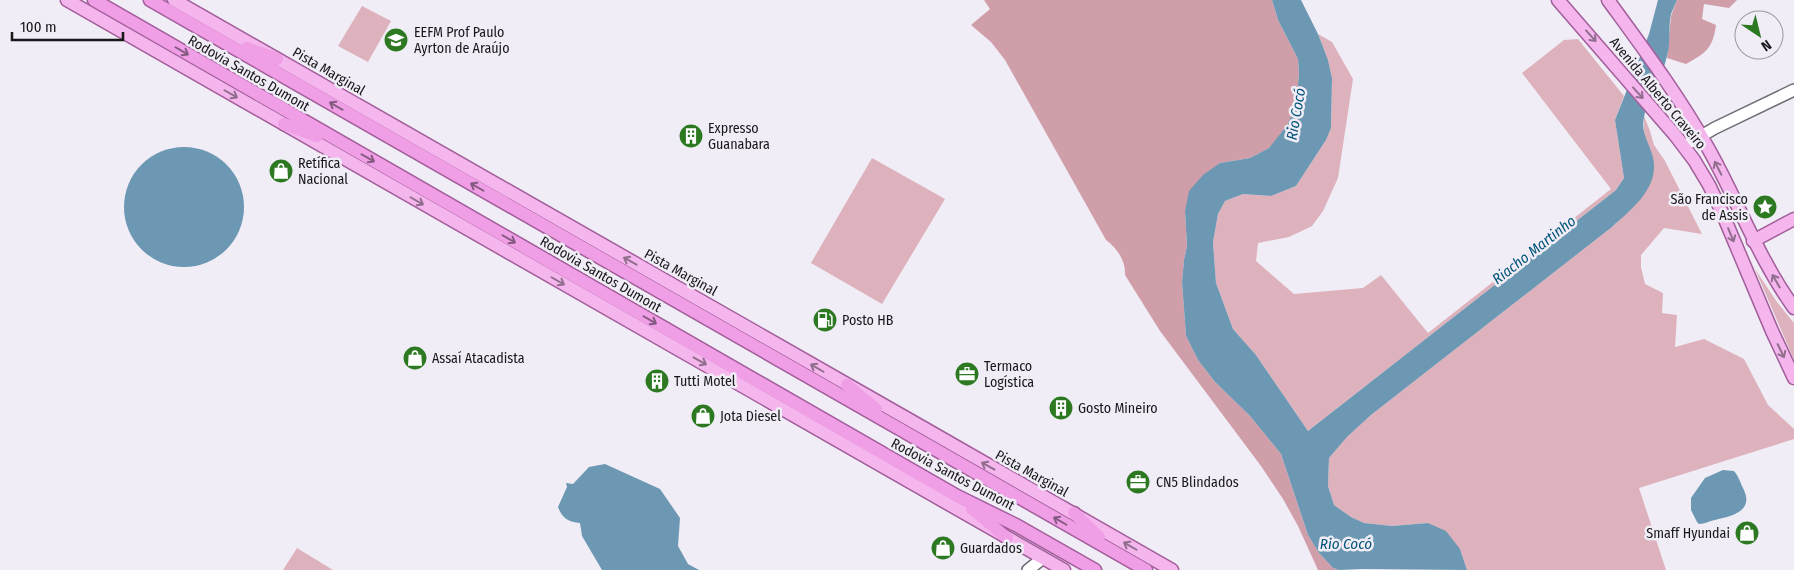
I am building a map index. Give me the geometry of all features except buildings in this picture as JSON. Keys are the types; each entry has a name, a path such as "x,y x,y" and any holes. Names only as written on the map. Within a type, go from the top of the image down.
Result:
{"highway":[{"name":"Rodovia Santos Dumont","path":"94,0 957,496 1016,524 1095,570"},
{"name":"Rodovia Santos Dumont","path":"150,0 1146,570"},
{"path":"217,38 277,60"},
{"path":"284,124 347,147"},
{"path":"848,385 914,437"},
{"path":"957,496 1007,538"},
{"path":"1074,513 1118,554"}],"main road":[{"path":"67,0 1064,570"},
{"name":"Pista Marginal","path":"174,0 1172,570"},
{"name":"Avenida Alberto Craveiro","path":"1558,0 1652,108 1694,160 1713,194 1794,378"},
{"name":"Avenida Alberto Craveiro","path":"1608,0 1662,75 1701,136 1754,241 1781,290 1794,308"},
{"path":"1684,146 1794,90"},
{"path":"1754,241 1794,219"},
{"path":"1028,570 1043,558"}],"shaded area":[{"path":"984,0 1272,0 1278,20 1298,59 1299,74 1296,104 1292,118 1269,148 1250,158 1220,163 1185,211 1187,246 1182,282 1186,336 1198,360 1215,382 1250,416 1281,454 1308,535 1319,553 1333,568 1339,570 1318,570 1298,526 1283,499 1261,466 1160,331 1125,275 1120,255 1106,240 1005,60 991,42 971,25 990,9"},
{"path":"1677,0 1737,0 1729,8 1704,4 1702,19 1716,25 1715,33 1707,49 1686,64 1667,58 1671,16"},
{"path":"362,6 391,21 368,62 338,46"},
{"path":"1318,34 1332,42 1353,79 1338,178 1323,211 1312,226 1289,237 1258,243 1256,261 1294,294 1363,288 1381,275 1428,333 1611,189 1522,73 1564,40 1578,39 1624,96 1615,120 1624,178 1616,190 1308,431 1256,355 1233,329 1216,283 1213,242 1218,214 1225,201 1243,194 1271,196 1296,186 1326,140 1331,128 1332,78 1328,60"},
{"path":"1644,116 1654,145 1665,161 1702,234 1664,228 1641,255 1641,267 1645,284 1663,293 1662,313 1677,315 1675,347 1704,339 1744,359 1768,405 1794,429 1794,439 1639,488 1666,570 1467,570 1460,549 1428,523 1392,526 1364,523 1351,517 1334,505 1328,486 1329,458 1347,437 1371,415 1612,227 1632,208 1644,134"},
{"path":"872,158 945,199 882,304 811,263"},
{"path":"1755,269 1794,323 1794,360"},
{"path":"297,548 333,570 283,570"}],"water":[{"name":"Rio Cocó","path":"1272,0 1301,0 1318,34 1328,60 1332,78 1331,128 1326,140 1296,186 1271,196 1243,194 1225,201 1218,214 1213,242 1216,283 1233,329 1256,355 1308,431 1616,190 1624,178 1615,120 1649,34 1658,0 1677,0 1671,14 1669,46 1665,64 1648,102 1644,117 1644,132 1654,166 1653,176 1644,195 1612,227 1371,415 1347,437 1329,458 1328,486 1334,505 1351,517 1364,523 1392,526 1428,523 1446,531 1460,549 1467,570 1339,570 1333,568 1319,553 1308,535 1281,454 1250,416 1215,382 1198,360 1186,336 1182,282 1187,246 1185,211 1189,191 1203,175 1220,163 1250,158 1269,148 1288,124 1296,104 1299,74 1298,59 1278,20"},
{"path":"184,147 207,151 227,164 240,184 244,207 240,230 227,250 207,263 184,267 161,263 141,250 128,230 124,207 128,184 141,164 161,151"},
{"path":"605,464 660,489 680,518 678,546 688,564 699,570 602,570 582,536 580,523 566,519 558,507 567,487 566,483 573,484 589,467"},
{"path":"1723,470 1734,471 1737,475 1746,496 1744,507 1728,517 1699,524 1691,510 1691,498 1705,478"}],"place":[{"name":"EEFM Prof Paulo Ayrton de Araújo","path":"396,40"},
{"name":"Expresso Guanabara","path":"691,136"},
{"name":"Retífica Nacional","path":"281,171"},
{"name":"São Francisco de Assis","path":"1765,207"},
{"name":"Posto HB","path":"825,320"},
{"name":"Assaí Atacadista","path":"415,358"},
{"name":"Termaco Logística","path":"967,374"},
{"name":"Tutti Motel","path":"657,381"},
{"name":"Gosto Mineiro","path":"1061,408"},
{"name":"Jota Diesel","path":"703,416"},
{"name":"CN5 Blindados","path":"1138,482"},
{"name":"Smaff Hyundai","path":"1747,533"},
{"name":"Guardados","path":"943,548"}],"water label":[{"name":"Riacho Martinho","path":"1534,250"}]}
